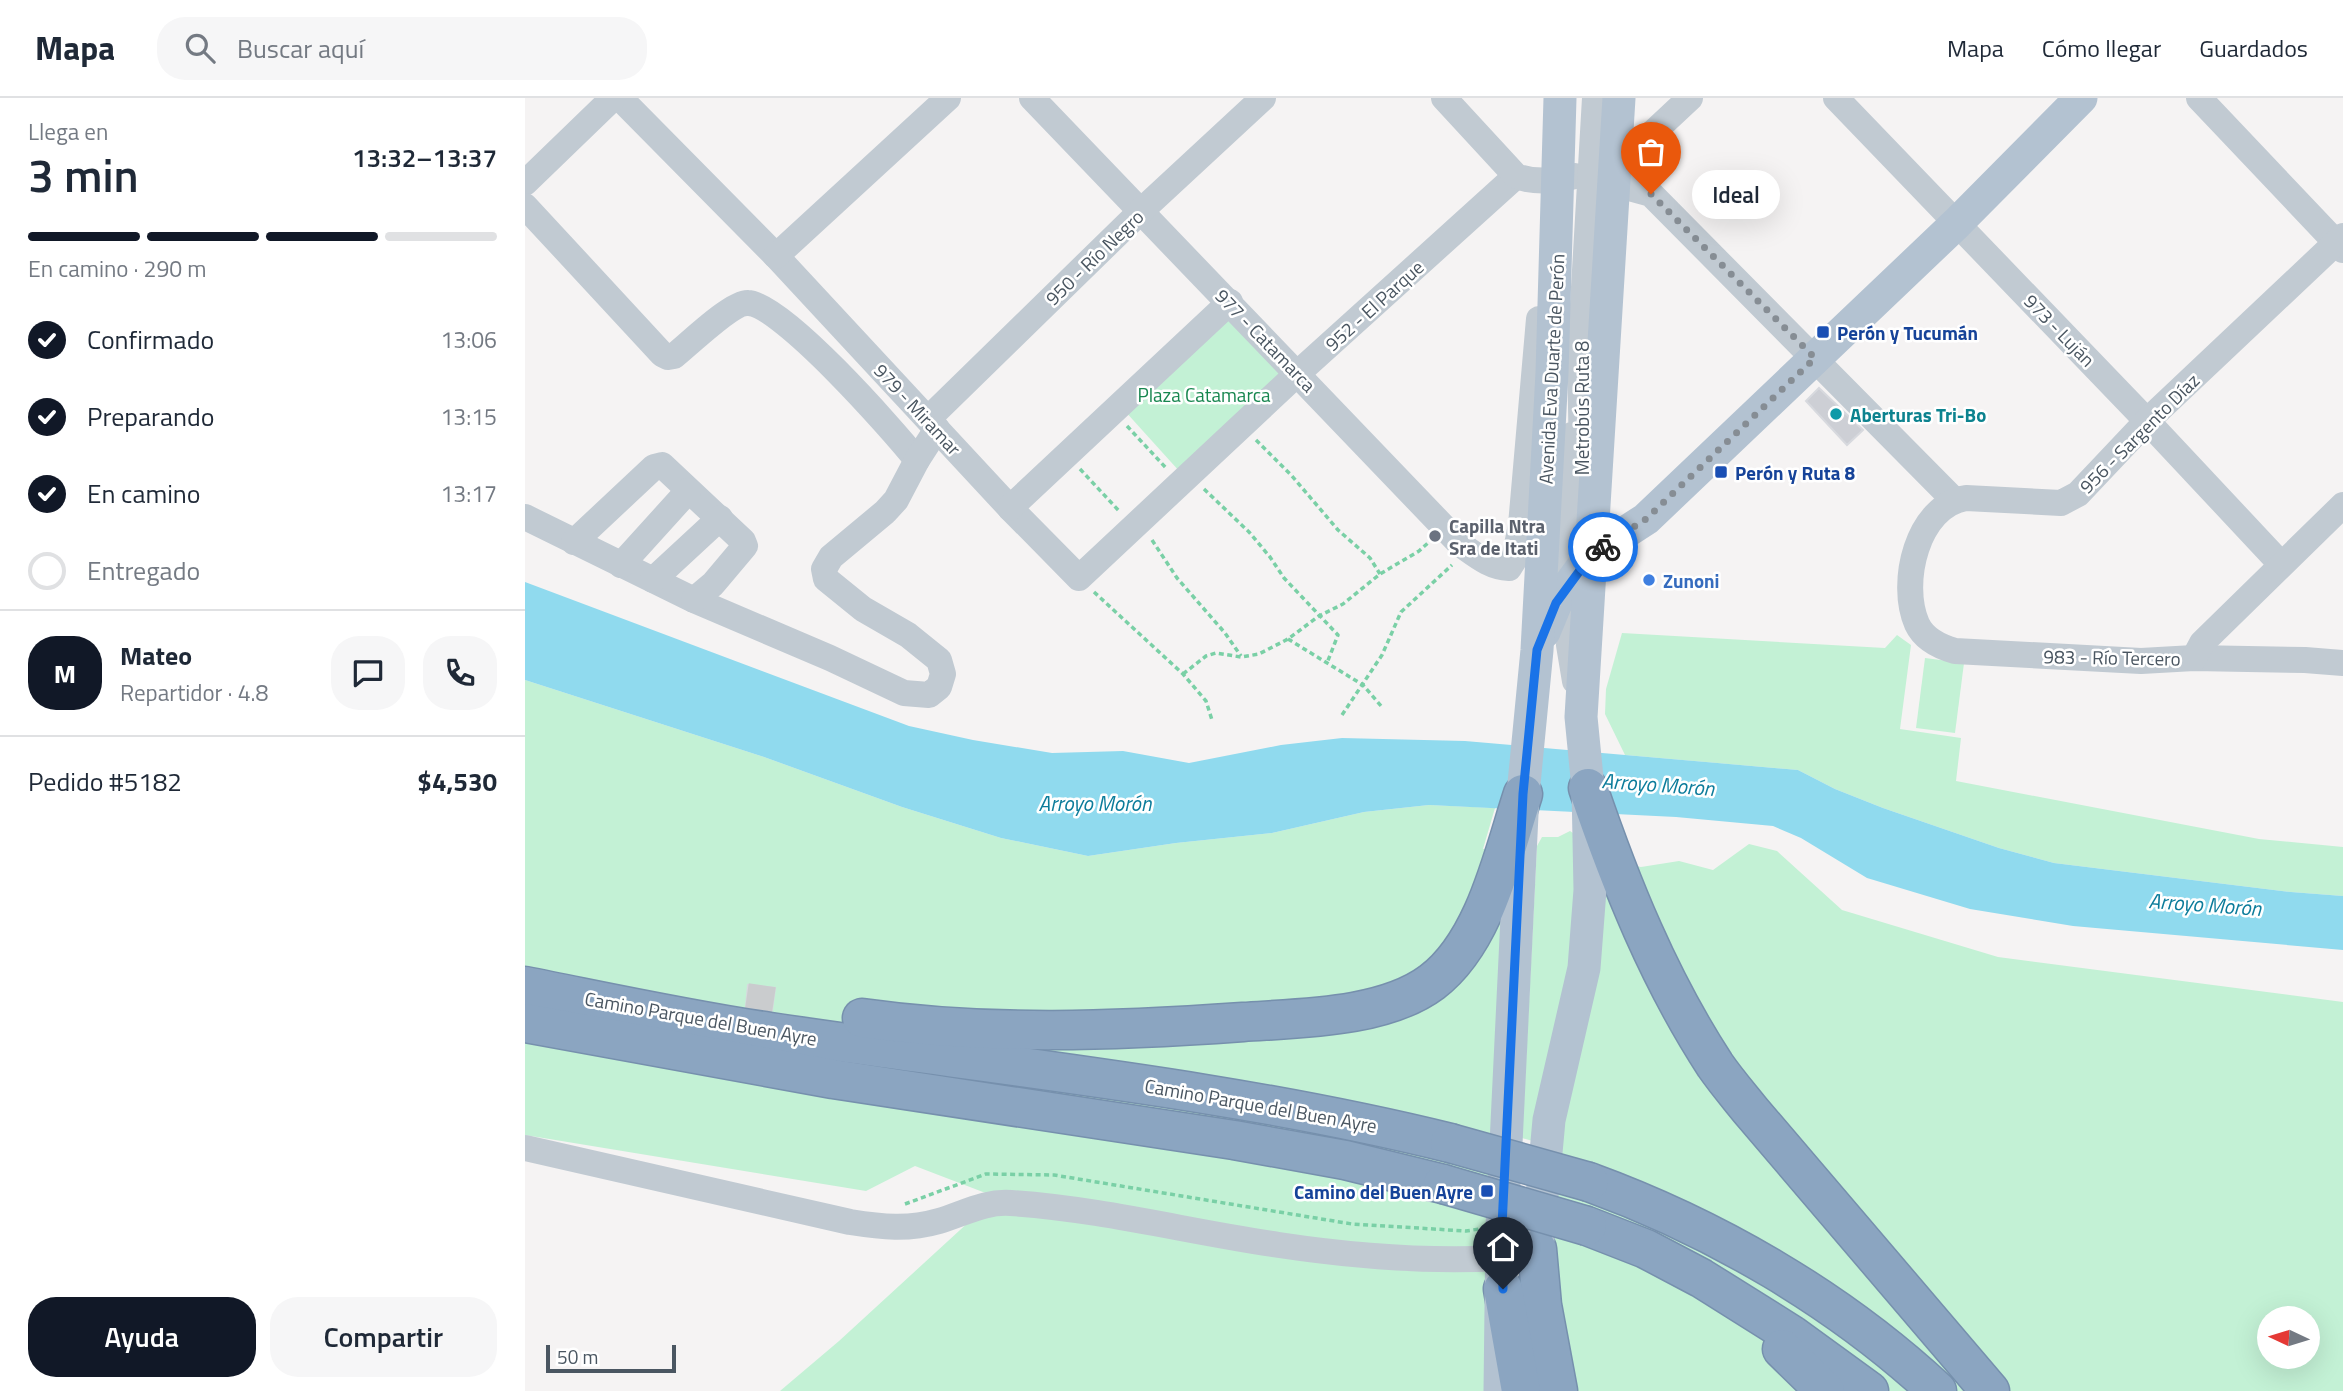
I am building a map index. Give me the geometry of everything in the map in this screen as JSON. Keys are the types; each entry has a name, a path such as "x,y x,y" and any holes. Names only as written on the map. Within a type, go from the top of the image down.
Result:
{"highway":[{"path":"1588,788 1600,855 1676,1001 1716,1067 1990,1391"},
{"path":"525,967 906,1025 1044,1031 1157,1028 1345,1013 1412,995 1433,982 1455,960 1473,933 1514,849 1523,794"},
{"name":"Camino Parque del Buen Ayre","path":"525,986 766,1032 1109,1079 1302,1111 1378,1125 1589,1182 1692,1225 1776,1272 1858,1325 1937,1391"},
{"name":"Camino Parque del Buen Ayre","path":"525,1023 833,1079 1247,1142 1345,1160 1443,1184 1587,1226 1646,1249 1701,1278 1792,1335 1869,1391"},
{"path":"1514,1265 1522,1391"},
{"path":"1514,1265 1542,1305 1558,1391"},
{"path":"1740,1303 1795,1363 1825,1391"}],"main road":[{"name":"Avenida Eva Duarte de Perón","path":"1560,98 1557,142 1594,176"},
{"name":"Avenida Eva Duarte de Perón","path":"1523,794 1560,382 1594,176 1619,98"},
{"path":"1537,650 1573,562 1646,519 1957,223 2081,98"},
{"name":"Avenida Eva Duarte de Perón","path":"1588,788 1581,717 1573,562 1594,176"},
{"path":"1560,382 1562,436 1559,507 1573,562"},
{"path":"1514,849 1514,1265 1522,1391"},
{"path":"1500,1391 1514,1265 1584,968 1590,890 1600,855"}],"street":[{"path":"525,183 613,98"},
{"name":"979 - Miramar","path":"619,98 776,256 1010,508 1079,578"},
{"path":"776,256 949,98"},
{"name":"977 - Catamarca","path":"1032,98 1452,536 1490,564 1509,568"},
{"name":"950 - Río Negro","path":"694,600 904,693 929,695 939,687 943,674 939,660 908,635 863,609 826,579 824,569 831,557 897,500 932,424 1141,211 1263,98"},
{"path":"1444,98 1516,176 1524,179 1594,176 1651,194 1954,500"},
{"path":"1585,98 1594,176"},
{"path":"1594,176 1595,98"},
{"path":"1594,176 1690,98"},
{"name":"973 - Luján","path":"1836,98 2281,564"},
{"path":"2199,98 2341,243"},
{"name":"952 - El Parque","path":"1079,578 1298,373 1516,176"},
{"name":"Avenida Eva Duarte de Perón","path":"1509,568 1514,560 1521,525 1547,223 1594,176"},
{"path":"525,206 662,354 667,357 674,356 723,315 749,302 795,331 917,460"},
{"name":"956 - Sargento Díaz","path":"1954,500 1966,498 2061,503 2069,500 2078,494 2147,421 2341,243"},
{"path":"1010,508 1230,302"},
{"name":"Metrobús Ruta 8","path":"1560,382 1572,441 1573,562"},
{"path":"525,517 574,542 694,600 713,584 745,547 743,541 720,518 662,465 654,467 574,542"},
{"path":"621,565 688,491"},
{"name":"983 - Río Tercero","path":"1954,500 1927,526 1918,543 1912,564 1912,598 1918,625 1940,647 1955,651 2141,661 2195,658 2343,663"},
{"path":"2195,658 2203,643 2343,505"},
{"path":"653,580 720,518"},
{"path":"525,1148 888,1228 913,1227 942,1220 971,1208 1006,1202 1048,1206 1318,1250 1514,1265"}],"path":[{"path":"1113,411 1185,479 1249,532 1284,578 1338,635 1327,663"},
{"path":"1242,426 1292,476 1338,530 1370,558 1380,574"},
{"path":"1066,455 1137,523 1177,578 1225,633 1241,657"},
{"path":"1183,674 1206,656 1216,653 1241,657 1259,654 1289,639 1319,615 1343,604 1380,574 1419,551 1452,536 1455,562 1401,612 1382,655 1342,715"},
{"path":"1079,578 1183,674 1206,701 1212,720"},
{"path":"1289,639 1363,685 1382,707"}],"green space":[{"name":"Plaza Catamarca","path":"1229,315 1285,377 1180,472 1124,410"},
{"path":"1622,633 1885,648 1897,635 1911,645 1900,729 1961,738 1956,781 2259,839 2343,847 2343,896 2054,863 1999,848 1883,808 1835,789 1798,770 1625,755 1605,714 1606,689"},
{"path":"1925,658 1964,663 1955,733 1916,728"},
{"path":"525,680 764,757 902,807 1001,838 1088,856 1272,833 1364,812 1429,805 1495,808 1483,849 1506,848 1500,1391 780,1391 839,1341 996,1197 915,1166 866,1191 525,1135"},
{"path":"1570,831 1576,835 1576,953 1536,1142 1522,1138 1537,846 1542,837 1558,837"},
{"path":"1749,844 1777,851 1842,910 1998,957 2343,1002 2343,1391 1522,1391 1589,856 1641,867 1679,861 1713,870"}],"water":[{"name":"Arroyo Morón","path":"525,582 909,726 1052,753 1123,751 1189,763 1281,745 1342,738 1465,741 1798,770 1835,789 1883,808 1999,848 2054,863 2343,896 2343,950 2073,926 1970,909 1867,878 1801,838 1773,826 1676,817 1429,805 1364,812 1272,833 1088,856 1001,838 902,807 764,757 525,680"}],"building":[{"name":"Aberturas Tri-Bo","path":"1819,388 1863,430 1847,445 1806,401"},
{"path":"748,985 775,988 772,1010 746,1006"}],"tunnel":[{"path":"746,1002 773,1006"}],"way so far":[{"path":"1603,547 1646,519 1815,358 1651,194"}],"place":[{"name":"Ideal","path":"1651,194"},
{"name":"Perón y Tucumán","path":"1823,332"},
{"name":"Aberturas Tri-Bo","path":"1836,414"},
{"name":"Perón y Ruta 8","path":"1721,472"},
{"name":"Capilla Ntra Sra de Itati","path":"1435,536"},
{"name":"Zunoni","path":"1649,580"},
{"name":"Camino del Buen Ayre","path":"1487,1191"}],"route":[{"path":"1503,1289 1502,1226 1523,794 1537,650 1556,603 1592,554 1603,547"}]}
